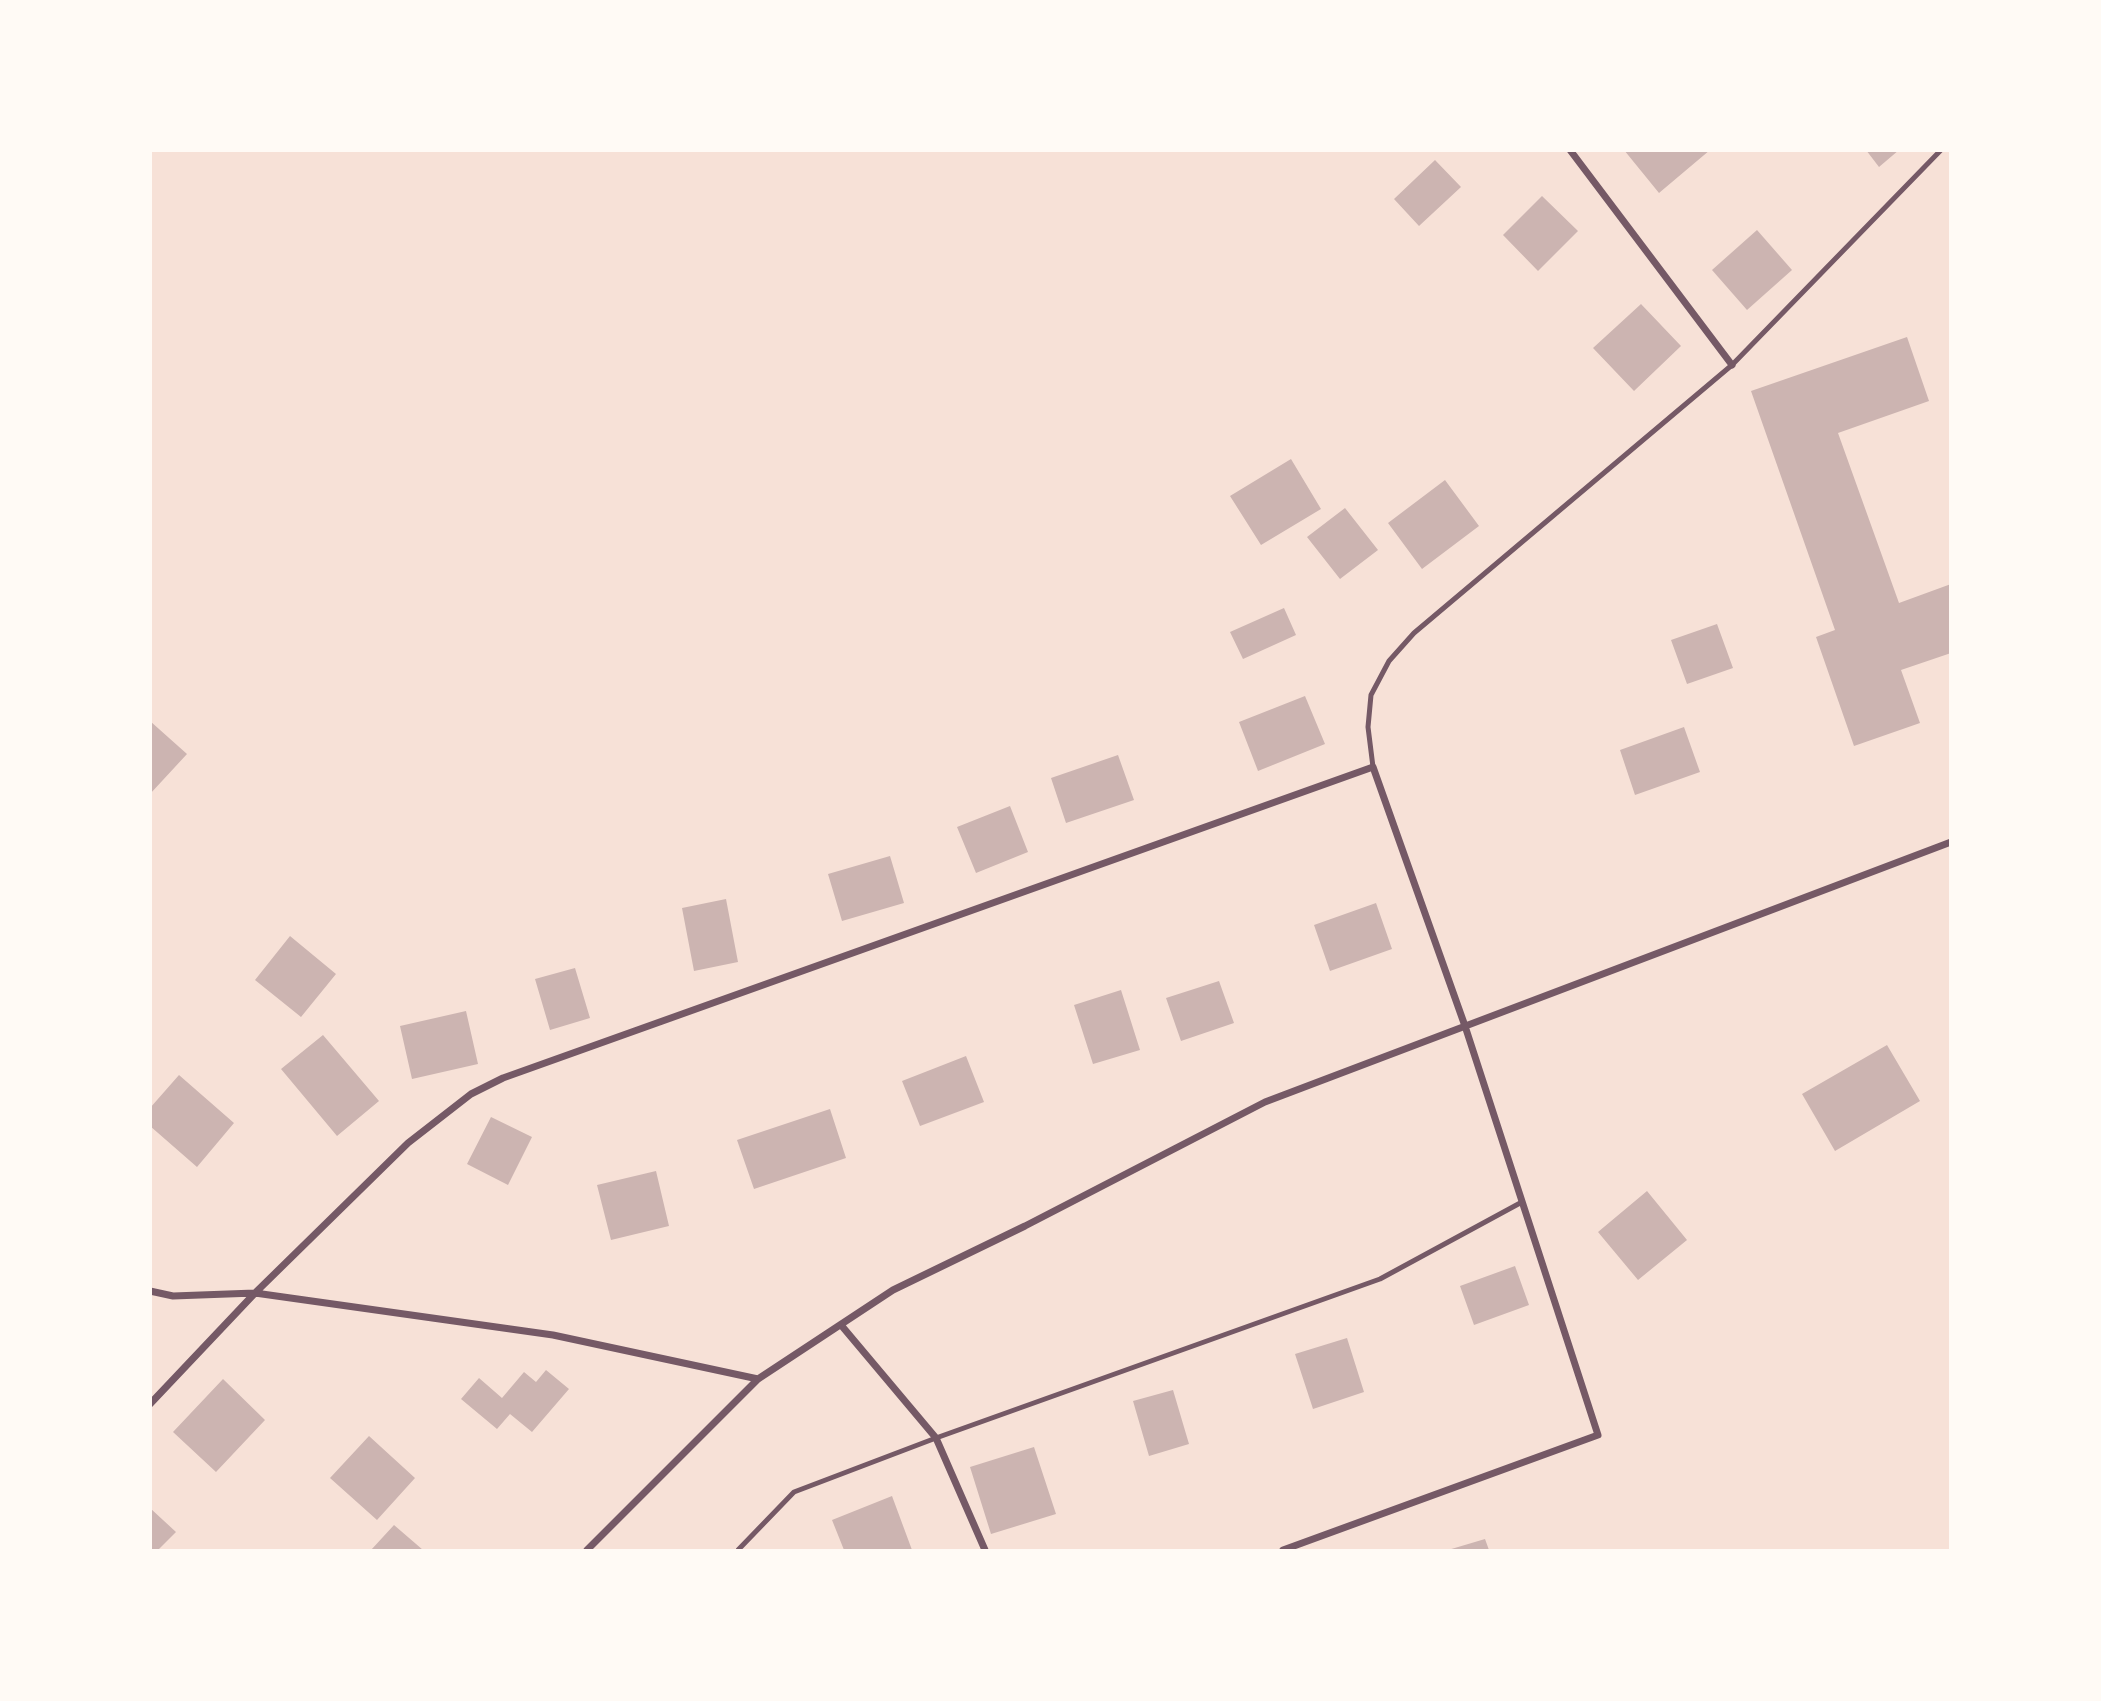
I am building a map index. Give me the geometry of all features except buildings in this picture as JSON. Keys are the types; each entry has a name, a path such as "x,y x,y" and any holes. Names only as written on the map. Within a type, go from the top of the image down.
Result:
{"street":[{"path":"1570,150 1732,365"},
{"path":"150,1404 255,1293 408,1143 471,1094 503,1078 1373,767 1465,1026 1598,1435 1283,1550"},
{"path":"587,1550 758,1379 893,1290 1025,1226 1265,1102 1951,842"},
{"path":"150,1291 173,1296 255,1293 553,1335 758,1379"},
{"path":"841,1325 936,1438 985,1550"}],"lane":[{"path":"1373,767 1368,727 1371,695 1389,661 1397,652 1414,634 1732,365 1941,150"},
{"path":"738,1550 794,1492 936,1438 1380,1279 1522,1202"}]}
